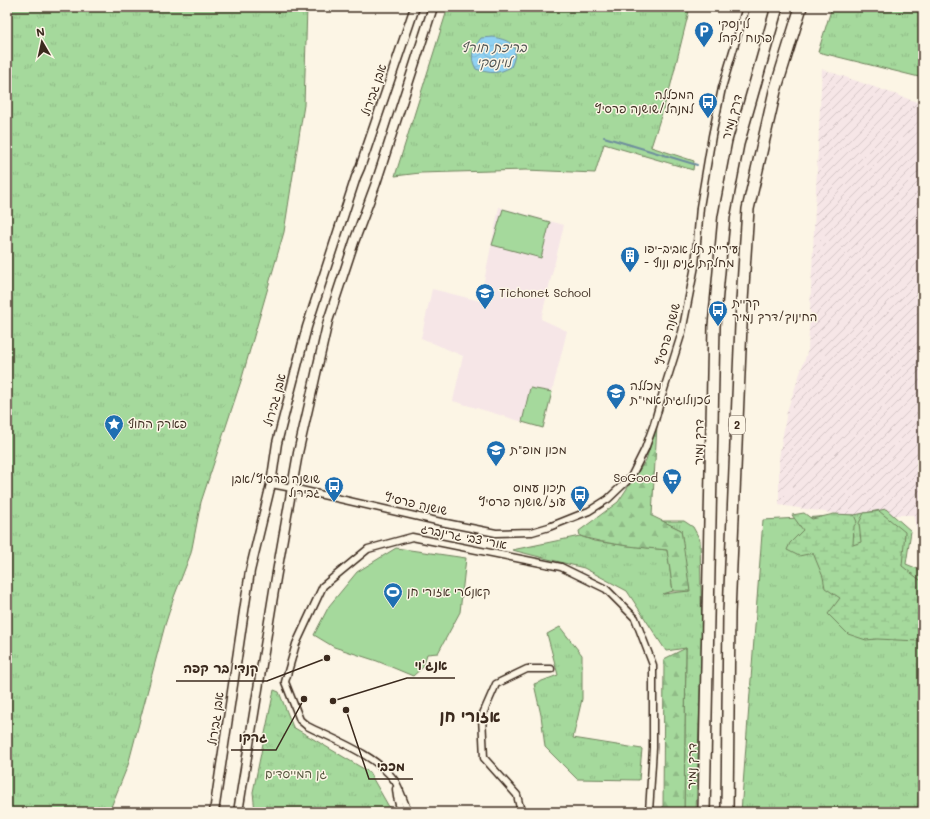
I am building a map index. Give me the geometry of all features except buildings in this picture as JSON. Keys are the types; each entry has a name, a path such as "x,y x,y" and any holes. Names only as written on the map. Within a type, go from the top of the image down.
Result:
{"highway":[{"name":"דרך נמיר","path":"704,812 714,326 724,216 738,144 777,7"},
{"name":"2","path":"727,812 729,613 742,301 748,209 775,91 801,7"}],"street":[{"name":"אבן גבירול","path":"214,812 250,571 271,484 276,443 307,327 356,177 415,7"},
{"path":"238,812 298,453 328,321 354,242 376,183 433,7"},
{"name":"שושנה פרסיץ","path":"271,484 496,533 532,532 589,511 608,499 631,477 645,449 654,424 682,332 695,266 700,207 712,136 722,88 746,7"},
{"name":"אורי צבי גרינברג","path":"408,812 395,782 368,756 307,726 300,720 285,682 296,644 323,586 368,549 412,537 561,567 606,589 635,618 653,665 653,748 649,812"},
{"path":"521,812 517,795 484,758 482,716 496,684 527,669 551,669"},
{"path":"395,782 397,797 402,812"}],"shaded area":[{"path":"822,69 923,104 923,552 913,515 844,515 779,505 779,458 787,411 808,350"},
{"name":"Tichonet School","path":"499,207 564,225 541,319 567,331 543,428 453,401 463,356 421,338 432,289 480,301"}],"green space":[{"name":"פארק החוף","path":"7,7 307,7 304,105 284,232 241,381 201,502 191,553 165,625 128,765 109,812 7,812"},
{"path":"448,7 690,7 670,88 651,147 694,161 693,170 604,144 595,173 526,170 420,173 395,176"},
{"path":"832,7 923,7 923,78 818,52"},
{"path":"503,209 550,222 541,258 492,245"},
{"path":"530,388 552,392 543,428 522,422"},
{"path":"657,425 652,516 681,530 690,591 673,591 667,550 601,542 580,536 579,531 618,502 646,460"},
{"path":"886,509 911,531 906,564 923,571 923,812 741,812 763,520 854,515"},
{"path":"879,511 905,532 902,566 920,580 923,580 923,640 866,640 848,634 828,614 840,598 825,588 823,577 813,553 799,556 787,550 790,543 803,530 792,515 804,513 812,519 834,514 854,515 857,522 854,526 853,545 861,542 859,523 864,513"},
{"path":"662,521 684,521 693,527 700,540 702,639 696,812 684,812 686,648 666,651 627,591 584,568 512,550 580,536 594,541 667,550 673,591 663,594 689,591 681,530"},
{"name":"קאנטרי אזורי חן","path":"396,548 466,558 460,612 438,653 427,654 423,667 413,676 377,661 334,647 314,635 329,606 357,572"},
{"path":"560,627 582,655 582,699 573,738 642,749 639,780 577,779 545,747 541,715 534,684 558,675 547,634"},
{"path":"686,648 684,812 663,812 664,659"},
{"name":"גן המייסדים","path":"274,690 279,692 293,727 369,772 392,812 255,812 253,792"}],"water":[{"name":"בריכת חורף לוינסקי","path":"493,37 508,42 514,47 515,55 511,67 502,71 494,72 486,72 476,69 472,56 476,46 481,38"}],"waterway":[{"path":"604,137 697,165"}],"place":[{"name":"לוינסקי פתוח לקהל","path":"704,48"},
{"name":"המכללה למנהל/שושנה פרסיץ","path":"708,119"},
{"name":"עיריית תל אביב-יפו - מחלקת גנים ונוף","path":"630,273"},
{"name":"Tichonet School","path":"485,310"},
{"name":"קריית החינוך/דרך נמיר","path":"718,327"},
{"name":"מכללה טכנולוגית אמי\"ת","path":"616,410"},
{"name":"פארק החוף","path":"114,441"},
{"name":"מכון מופ\"ת","path":"496,467"},
{"name":"SoGood","path":"672,495"},
{"name":"שושנה פרסיץ/אבן גבירול","path":"334,503"},
{"name":"תיכון עמוס עוז/שושנה פרסיץ","path":"580,512"},
{"name":"קאנטרי אזורי חן","path":"393,609"},
{"name":"קנדי בר קפה","path":"327,658"},
{"name":"גרקו","path":"304,699"},
{"name":"אנג'וי","path":"333,701"},
{"name":"מכבי","path":"346,710"}],"district":[{"name":"אזורי חן","path":"470,716"}]}
